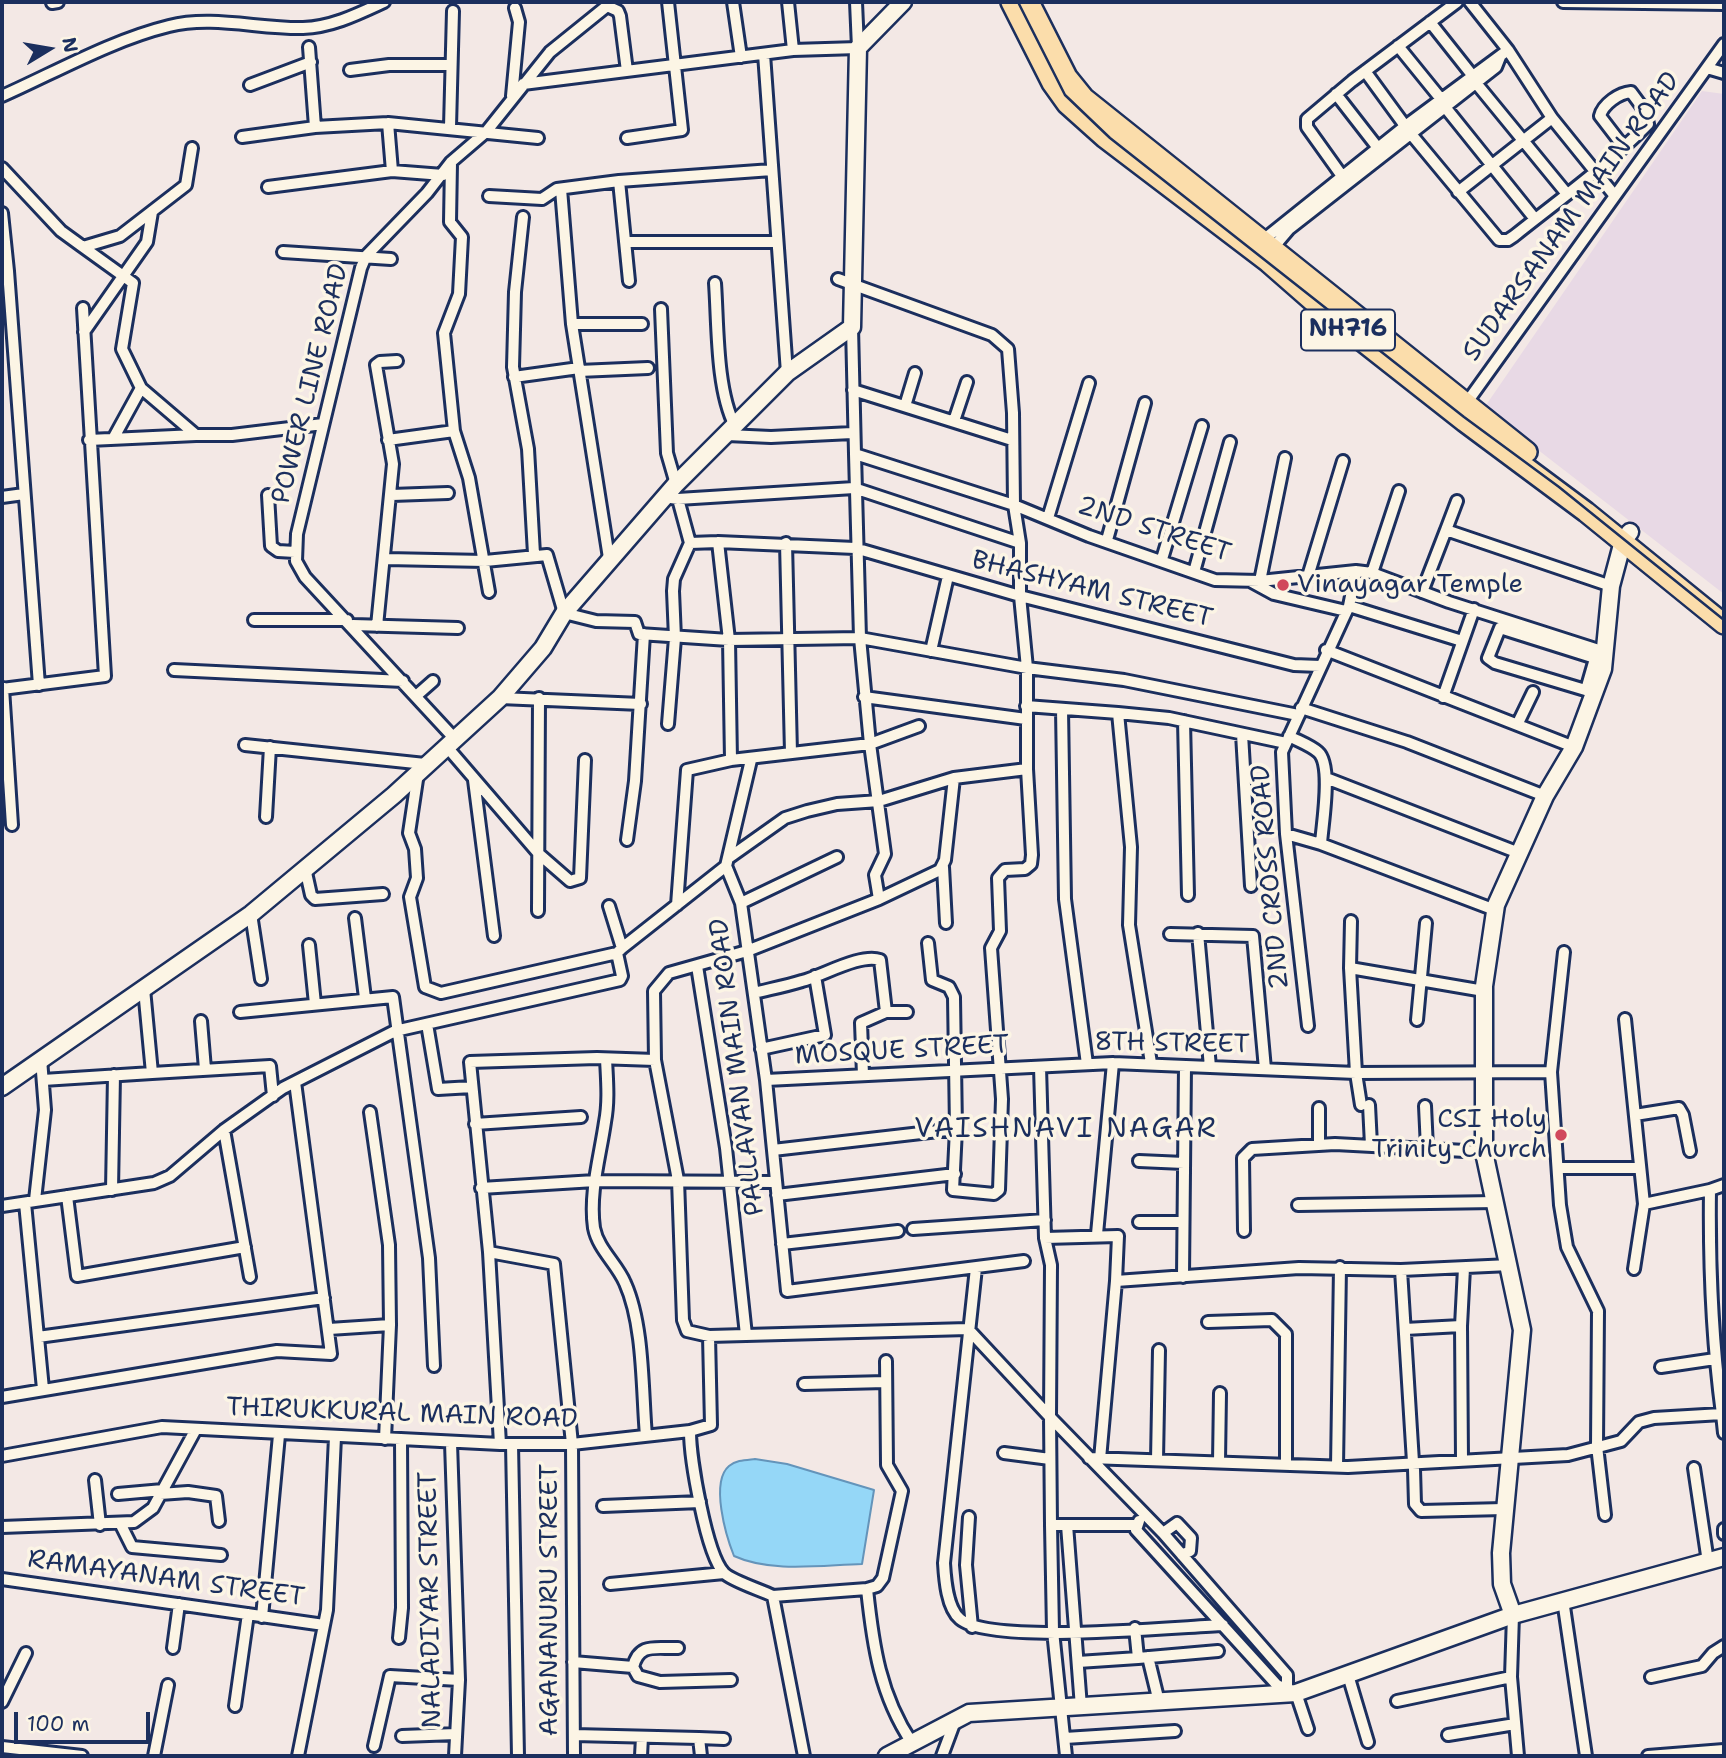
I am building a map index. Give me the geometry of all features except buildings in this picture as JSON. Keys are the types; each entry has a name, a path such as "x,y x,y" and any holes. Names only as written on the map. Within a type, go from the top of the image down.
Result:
{"highway":[{"name":"NH716","path":"1011,2 1052,83 1067,104 1461,410"},
{"name":"NH716","path":"1029,2 1067,77 1084,97 1724,624"},
{"name":"NH716","path":"1627,546 1724,608"}],"street":[{"path":"2,96 122,43 171,25 207,23 305,28 348,19 384,2"},
{"path":"627,138 682,130 668,2"},
{"path":"733,2 741,57"},
{"path":"788,2 793,50"},
{"path":"856,2 858,48 846,282 852,327 855,548 864,697 885,854 875,875 879,899"},
{"path":"523,84 793,50 858,48 903,2"},
{"path":"1342,176 1305,123 1336,94 1457,2"},
{"path":"1470,2 1552,118 1615,197"},
{"path":"1563,2 1724,4"},
{"name":"POWER LINE ROAD","path":"295,552 323,424 366,256 443,175 451,162 486,132 512,96 550,52 607,6 618,11 620,16 626,71"},
{"path":"512,96 519,22 516,8"},
{"path":"450,127 453,10"},
{"path":"1430,22 1522,141 1567,194"},
{"name":"SUDARSANAM MAIN ROAD","path":"1461,410 1724,44"},
{"path":"1398,46 1535,219"},
{"path":"309,47 315,127"},
{"path":"1267,245 1504,53"},
{"path":"764,54 786,373"},
{"path":"250,85 310,61"},
{"path":"350,70 389,65 450,65"},
{"path":"1707,68 1724,73"},
{"path":"1365,71 1408,130 1499,240 1508,240 1535,219 1594,172 1648,124 1645,111 1631,92 1618,96 1601,111 1600,116 1623,146"},
{"path":"1336,94 1378,148"},
{"path":"1458,192 1552,118"},
{"path":"388,122 392,171"},
{"path":"242,137 315,127 388,122 538,138"},
{"path":"1333,189 1342,176 1378,148 1408,130"},
{"path":"83,247 120,236 186,185 192,148"},
{"path":"451,162 450,222 461,237 459,294 444,333 454,431 469,478 489,592"},
{"path":"2,168 61,230 133,283 122,349 141,388 196,435"},
{"path":"489,196 542,199 561,189 619,181 772,170"},
{"path":"268,187 392,171 443,175"},
{"path":"619,181 629,281"},
{"path":"561,189 572,324 609,558"},
{"path":"84,332 147,242 152,212"},
{"path":"2,213 39,685"},
{"path":"523,218 514,292 514,377 528,449 534,554"},
{"path":"625,242 777,242"},
{"path":"283,252 391,259"},
{"path":"846,282 992,335 1008,349 1010,360 1014,505 1020,543 1020,596 1027,668 1031,864 1025,869 1005,870 999,874 1000,930 991,948 1000,1069 999,1190 994,1194 957,1193 953,1187 956,1129 954,997 949,987 932,980 928,943"},
{"path":"715,283 720,357 731,430"},
{"path":"12,825 6,777 2,689 105,676 83,308"},
{"path":"662,309 667,453 673,494 690,543 674,579 675,638 668,724"},
{"path":"572,324 642,324"},
{"path":"2,1087 251,914 450,743 500,698 543,648 564,613 609,558 786,373 852,327"},
{"path":"377,626 386,559 393,464 376,365 380,362 397,361"},
{"path":"514,377 579,370 648,368"},
{"path":"905,406 915,373"},
{"path":"954,421 967,382"},
{"path":"1048,518 1089,383"},
{"path":"113,439 141,388"},
{"path":"853,390 1012,440"},
{"path":"1107,540 1145,403"},
{"path":"89,440 232,435 323,424"},
{"path":"1162,559 1202,426"},
{"path":"731,430 771,437 852,433"},
{"path":"388,440 454,431"},
{"path":"1194,572 1230,442"},
{"name":"2ND STREET","path":"855,454 1014,505 1216,580 1254,581 1309,573 1372,573 1599,653"},
{"path":"1285,458 1254,581 1274,594 1347,608 1462,641"},
{"path":"1309,573 1343,461"},
{"path":"673,494 854,488 1020,543"},
{"path":"1372,573 1399,491"},
{"path":"391,495 448,493"},
{"path":"2,497 24,494"},
{"path":"268,495 271,546 278,551 295,552 306,577 416,696 474,780 539,854 570,881 580,878 585,760"},
{"path":"1422,592 1457,501"},
{"path":"1446,530 1611,586"},
{"path":"718,542 729,640 731,760"},
{"path":"786,542 791,754"},
{"name":"BHASHYAM STREET","path":"690,543 786,542 855,548 1020,596 1294,666 1320,666"},
{"path":"1506,1756 1518,1755 1511,1677 1513,1615 1502,1584 1504,1509 1522,1330 1510,1265 1483,1152 1484,991 1495,910 1545,796 1574,747 1589,691 1602,669 1599,653 1611,586 1627,546"},
{"path":"386,559 485,561 534,554 547,555 564,613"},
{"name":"2ND CROSS ROAD","path":"1308,1026 1286,834 1282,752 1347,608 1356,571"},
{"path":"931,651 948,576"},
{"path":"1443,697 1474,609"},
{"path":"564,613 596,621 635,622 639,634 675,638 860,638 1027,668 1124,680 1300,711 1407,743 1545,796"},
{"path":"254,620 458,628"},
{"path":"1589,691 1495,663 1488,658 1489,653 1500,628 1599,653"},
{"path":"628,840 641,704 643,634"},
{"path":"1326,650 1574,747"},
{"path":"174,670 403,681"},
{"path":"416,696 433,681"},
{"path":"1518,723 1533,692"},
{"path":"864,697 1026,719"},
{"path":"500,698 641,704"},
{"path":"538,911 539,698"},
{"path":"1026,706 1184,721 1242,734 1287,740 1321,755 1326,778 1321,844"},
{"path":"1062,709 1065,900 1087,1064"},
{"path":"1118,713 1131,847 1129,925 1151,1063"},
{"path":"1184,721 1188,895"},
{"path":"677,905 687,771 731,760 751,760 870,744 919,726"},
{"path":"1242,734 1251,886"},
{"path":"244,745 421,768"},
{"path":"266,817 270,747"},
{"path":"728,861 751,760"},
{"path":"421,768 410,833 415,849 417,878 410,897 425,987 441,993 620,950 785,818 837,804 879,801 954,778 1027,769"},
{"path":"946,923 943,867 954,778"},
{"path":"1326,778 1519,853"},
{"path":"474,780 494,936"},
{"path":"1286,834 1321,844 1495,910"},
{"path":"741,903 837,857"},
{"name":"PALLAVAN MAIN ROAD","path":"728,861 741,903 766,1080 787,1291 976,1268"},
{"path":"943,867 879,899 747,951 669,973 654,991 654,1060 678,1180 683,1320 687,1331 709,1336 968,1329 1050,1417 1095,1458 1287,1675 1308,1729"},
{"path":"305,868 311,895 315,899 383,894"},
{"path":"2,1206 154,1183 170,1176 224,1130 295,1082 396,1031 620,980 620,950 609,906"},
{"path":"251,914 261,979"},
{"path":"355,918 365,998"},
{"path":"1352,921 1350,968 1356,1073 1365,1105 1371,1145"},
{"path":"1417,1020 1426,923"},
{"path":"1198,933 1210,1067"},
{"path":"1170,934 1250,935 1256,939 1265,1069"},
{"path":"309,945 315,1004"},
{"path":"1564,952 1551,1072 1560,1205 1567,1247 1598,1311 1597,1446 1605,1515"},
{"path":"754,993 847,964 877,958 882,964 886,1012"},
{"path":"697,966 729,1184 746,1335"},
{"path":"1350,968 1484,991"},
{"path":"761,1049 825,1035 815,976"},
{"path":"144,989 152,1073"},
{"path":"240,1012 393,996 429,1258 433,1366"},
{"path":"863,1076 861,1023 886,1012 907,1012"},
{"path":"1625,1019 1644,1204 1634,1269"},
{"path":"201,1021 205,1069"},
{"path":"427,1024 438,1089 472,1087"},
{"path":"41,1059 46,1110 30,1201 43,1389"},
{"path":"606,1059 608,1089 595,1181 593,1217 597,1240 625,1283 632,1310 646,1436"},
{"path":"518,1756 506,1444 470,1062 654,1060"},
{"path":"1097,1234 1113,1063"},
{"name":"8TH STREET","path":"1040,1067 1151,1063 1356,1073 1551,1072"},
{"path":"43,1080 270,1066 273,1096"},
{"path":"1183,1277 1185,1066"},
{"path":"1040,1067 1045,1238 1051,1265 1053,1631 1066,1756"},
{"name":"MOSQUE STREET","path":"766,1080 1040,1067"},
{"path":"111,1190 114,1075"},
{"path":"2,1397 277,1351 331,1354 295,1082"},
{"path":"1425,1106 1427,1148"},
{"path":"1319,1108 1319,1144"},
{"path":"1635,1115 1679,1108 1683,1115 1690,1151"},
{"path":"370,1112 389,1245 390,1325 385,1439"},
{"path":"475,1124 581,1117"},
{"path":"772,1150 956,1129"},
{"path":"224,1130 250,1278"},
{"path":"1244,1231 1244,1153 1252,1149 1284,1144 1319,1144 1483,1152"},
{"path":"1139,1161 1184,1163"},
{"path":"1559,1168 1639,1168"},
{"path":"777,1195 955,1174"},
{"path":"481,1188 595,1181 678,1180 729,1184 775,1182"},
{"path":"1644,1204 1724,1185"},
{"path":"1710,1190 1709,1272 1724,1433"},
{"path":"66,1196 77,1276 245,1247"},
{"path":"1298,1205 1496,1202"},
{"path":"913,1229 1045,1220"},
{"path":"1139,1222 1183,1222"},
{"path":"782,1244 898,1231"},
{"path":"1045,1238 1097,1234 1119,1238 1095,1458"},
{"name":"AGANANURU STREET","path":"489,1252 554,1265 572,1444 574,1756"},
{"path":"1024,1261 976,1268 944,1563 945,1582 957,1617 972,1627 1053,1631 1223,1625"},
{"path":"1116,1281 1340,1267 1401,1270 1510,1265"},
{"path":"1337,1467 1340,1267"},
{"path":"1462,1460 1461,1326 1464,1268"},
{"path":"1401,1270 1415,1504 1421,1511 1504,1509"},
{"path":"38,1338 324,1298"},
{"path":"1208,1322 1272,1320 1286,1334 1286,1465"},
{"path":"328,1329 390,1325"},
{"path":"1405,1329 1461,1326"},
{"path":"709,1336 711,1425 690,1431 700,1502 713,1551 724,1573"},
{"path":"1157,1461 1159,1350"},
{"path":"1661,1367 1715,1359"},
{"path":"610,1584 724,1573 773,1596 866,1590 877,1586 883,1578 902,1491 887,1465 886,1361"},
{"path":"804,1384 886,1382"},
{"path":"1219,1462 1220,1392"},
{"path":"1095,1458 1337,1467 1414,1466 1462,1460 1568,1455 1621,1441 1639,1422 1654,1418 1723,1414"},
{"name":"THIRUKKURAL MAIN ROAD","path":"2,1456 162,1427 279,1435 506,1444 572,1444 690,1431"},
{"path":"2,1527 121,1525 144,1517 162,1492 196,1429"},
{"path":"262,1617 279,1435"},
{"path":"298,1756 324,1625 335,1437"},
{"path":"399,1637 402,1608 401,1440"},
{"name":"NALADIYAR STREET","path":"451,1443 458,1680 455,1756"},
{"path":"1004,1453 1051,1459"},
{"path":"1694,1468 1708,1562"},
{"path":"96,1480 100,1525"},
{"path":"118,1494 188,1492 216,1496 219,1521"},
{"path":"603,1506 700,1502"},
{"path":"969,1517 966,1565 972,1627"},
{"path":"1051,1525 1137,1525 1148,1518"},
{"path":"1163,1533 1177,1523 1191,1538 1190,1551 1182,1555"},
{"path":"121,1525 132,1546 221,1555"},
{"path":"1067,1525 1081,1707"},
{"path":"1137,1525 1136,1531 1240,1646 1277,1685 1291,1690"},
{"path":"887,1756 969,1713 1159,1702 1291,1690 1348,1675 1513,1615 1724,1557"},
{"name":"RAMAYANAM STREET","path":"2,1579 324,1625"},
{"path":"866,1590 880,1678 895,1717 912,1743"},
{"path":"773,1596 804,1756"},
{"path":"1563,1600 1586,1756"},
{"path":"173,1648 179,1604"},
{"path":"235,1706 248,1614"},
{"path":"1135,1628 1159,1702"},
{"path":"1240,1646 1251,1633"},
{"path":"1651,1677 1702,1667 1713,1653 1724,1646"},
{"path":"632,1667 636,1654 641,1650 678,1648"},
{"path":"1078,1662 1218,1651"},
{"path":"2,1702 26,1653"},
{"path":"573,1662 632,1667"},
{"path":"632,1667 638,1676 660,1682 731,1680"},
{"path":"1348,1675 1367,1742"},
{"path":"374,1746 390,1676 458,1680"},
{"path":"1396,1701 1511,1677"},
{"path":"155,1756 168,1685"},
{"path":"942,1756 954,1721"},
{"path":"1448,1735 1516,1724"},
{"path":"1065,1738 1175,1731"},
{"path":"402,1736 456,1734"},
{"path":"574,1735 724,1739"},
{"path":"641,1756 642,1737"},
{"path":"699,1738 701,1756"},
{"path":"2,1747 82,1756"},
{"path":"1648,1756 1695,1755 1724,1750"}],"shaded area":[{"path":"1702,91 1724,94 1724,594 1484,408"}],"water":[{"path":"755,1459 787,1464 874,1490 862,1564 764,1565 734,1556 721,1509 723,1474 729,1466 738,1461"}],"railway":[{"path":"1018,2 1065,95 1110,138 1464,417 1559,487 1724,620"}],"place":[{"name":"Vinayagar Temple","path":"1283,585"},
{"name":"CSI Holy Trinity Church","path":"1561,1135"}],"district":[{"name":"VAISHNAVI NAGAR","path":"1066,1130"}]}
